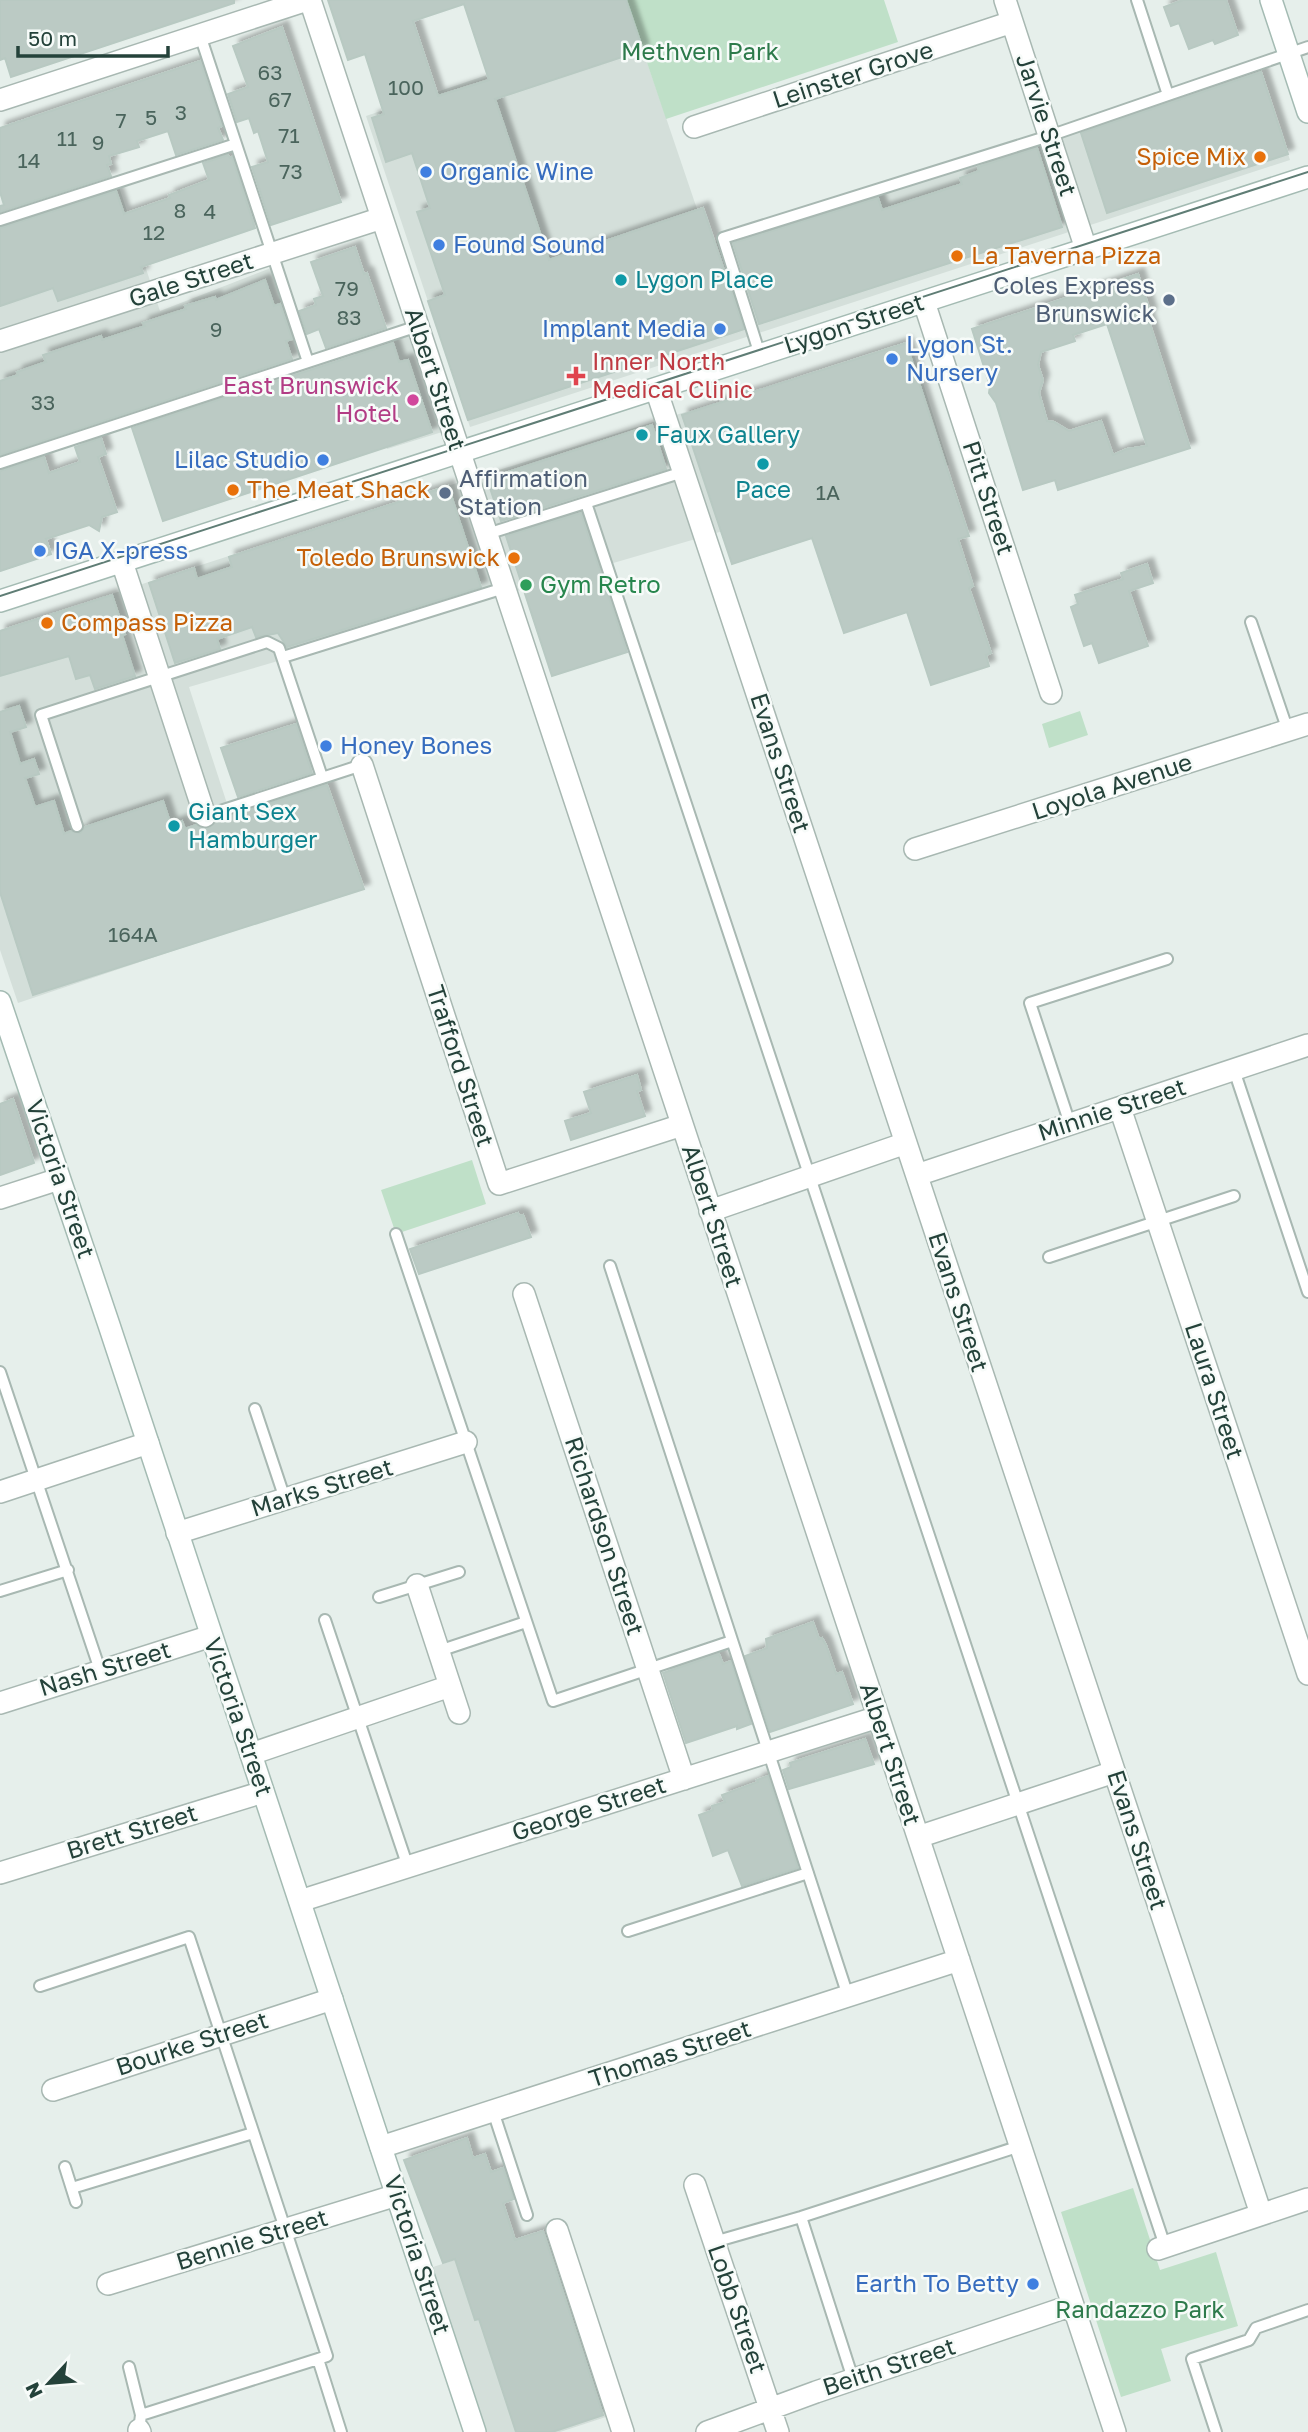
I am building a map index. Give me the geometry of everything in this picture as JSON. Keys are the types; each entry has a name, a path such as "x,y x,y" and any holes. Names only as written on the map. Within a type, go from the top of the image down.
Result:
{"street":[{"path":"0,100 309,0"},
{"name":"Albert Street","path":"309,0 1115,2432"},
{"name":"Jarvie Street","path":"1005,0 1086,249"},
{"path":"1271,0 1298,51 1308,112"},
{"name":"Leinster Grove","path":"694,127 1012,22"},
{"name":"Lygon Street","path":"0,601 1308,177"},
{"name":"Gale Street","path":"0,341 382,218"},
{"name":"Pitt Street","path":"924,302 1051,693"},
{"name":"Evans Street","path":"656,389 1262,2214"},
{"path":"122,562 205,816"},
{"name":"Loyola Avenue","path":"915,849 1298,727"},
{"name":"Trafford Street","path":"362,765 499,1184 682,1125"},
{"name":"Victoria Street","path":"0,1002 475,2432"},
{"name":"Minnie Street","path":"916,1175 1308,1045"},
{"name":"Laura Street","path":"1120,1108 1308,1674"},
{"path":"710,1211 906,1143"},
{"path":"0,1198 59,1179"},
{"name":"Richardson Street","path":"524,1294 684,1779"},
{"name":"Marks Street","path":"177,1533 466,1442"},
{"path":"0,1492 148,1443"},
{"path":"417,1585 459,1713"},
{"name":"Nash Street","path":"0,1703 211,1636"},
{"path":"251,1754 450,1686"},
{"name":"George Street","path":"300,1901 878,1717"},
{"path":"918,1838 1114,1772"},
{"name":"Brett Street","path":"0,1873 263,1792"},
{"name":"Thomas Street","path":"381,2147 959,1960"},
{"name":"Bourke Street","path":"53,2090 332,1999"},
{"name":"Lobb Street","path":"695,2185 778,2432"},
{"name":"Bennie Street","path":"108,2284 397,2195"},
{"path":"1161,2248 1308,2199"},
{"path":"557,2230 623,2432"},
{"name":"Beith Street","path":"707,2432 853,2379 1073,2305"}],"lane":[{"path":"1137,0 1168,95"},
{"path":"200,35 308,362"},
{"path":"760,355 723,238 1049,136 1298,51"},
{"path":"0,220 236,144"},
{"path":"0,463 418,326"},
{"path":"487,534 683,472"},
{"path":"586,503 1019,1804 1161,2248"},
{"path":"282,657 504,588"},
{"path":"1251,622 1298,727"},
{"path":"77,826 41,715 267,642 279,648 322,778"},
{"path":"205,816 362,765"},
{"path":"1069,1124 1030,1003 1167,959"},
{"path":"1234,1070 1308,1292"},
{"path":"1049,1257 1234,1196"},
{"path":"396,1234 552,1701 732,1641"},
{"path":"610,1266 848,1996"},
{"path":"0,1372 100,1670"},
{"path":"254,1409 285,1499"},
{"path":"0,1591 68,1570"},
{"path":"379,1597 458,1572"},
{"path":"325,1620 408,1867"},
{"path":"439,1651 526,1622"},
{"path":"628,1931 808,1873"},
{"path":"40,1986 190,1937 327,2356 140,2426 129,2367"},
{"path":"493,2111 527,2215"},
{"path":"72,2188 253,2133"},
{"path":"714,2242 801,2217 1020,2146"},
{"path":"65,2167 76,2202"},
{"path":"801,2217 853,2379"},
{"path":"1216,2432 1192,2359 1249,2340 1256,2328 1308,2310"},
{"path":"318,2359 341,2432"}],"shaded area":[{"path":"530,0 626,0 697,209 703,208 714,241 1049,136 1259,64 1290,160 470,427 366,116 487,75 469,20"},
{"path":"118,184 160,311 276,266 306,360 0,459 0,223"},
{"path":"418,326 452,429 387,449 353,347"},
{"path":"910,342 949,465 189,687 265,920 18,1003 0,950 0,630 380,507"},
{"path":"549,2229 612,2415 560,2432 480,2432 427,2269"}],"green space":[{"name":"Methven Park","path":"626,0 884,0 898,42 666,119"},
{"path":"1080,711 1088,735 1049,748 1042,724"},
{"path":"472,1160 486,1204 396,1234 381,1190"},
{"name":"Randazzo Park","path":"1133,2188 1160,2270 1216,2252 1238,2326 1161,2349 1171,2381 1121,2397 1061,2212"}],"building":[{"path":"0,0 234,0 234,3 11,77 5,58 0,60"},
{"path":"328,0 626,0 643,50 495,99 549,260 703,208 744,329 468,420 428,301 445,295 417,212 430,208 412,153 386,162 372,118 384,114 365,54 348,60","holes":["464,4 489,80 438,96 413,21"]},
{"path":"1183,0 1226,0 1238,35 1215,44 1213,40 1189,49 1179,23 1171,26 1164,7"},
{"path":"282,27 341,202 271,225 252,167 268,162 258,131 254,133 249,118 237,122 228,94 248,87 233,46"},
{"path":"200,61 222,126 218,128 223,140 176,155 168,131 137,141 139,147 109,156 111,164 107,165 111,176 0,212 0,206 4,205 0,192 0,128"},
{"path":"1261,72 1288,154 1107,213 1081,133"},
{"path":"1037,148 1062,227 759,324 733,243 878,198 882,210 962,184 960,178 979,171 978,167"},
{"path":"228,155 232,157 255,228 141,267 143,273 58,301 53,288 0,306 0,228 116,191 124,214 170,198 169,195 209,180 203,163"},
{"path":"355,247 386,328 326,348 319,329 307,334 299,311 316,305 314,299 323,296 311,262"},
{"path":"1138,274 1151,314 1147,315 1190,448 1058,490 1055,480 1023,490 996,403 989,393 990,386 972,329","holes":["1107,324 1147,446 1127,449 1113,455 1101,421 1069,431 1047,421 1039,393 1043,380 1038,365 1041,352 1075,341 1073,335"]},
{"path":"265,280 274,306 280,304 292,339 286,341 292,359 0,455 0,381 46,362 43,355 101,336 102,340 145,326 143,323 186,309 185,306 215,297 216,300"},
{"path":"393,343 399,362 408,360 432,432 163,521 132,428"},
{"path":"906,343 969,536 958,539 973,586 969,588 991,653 986,655 989,666 931,685 907,612 844,633 812,538 732,564 682,415"},
{"path":"652,425 666,469 501,521 487,479"},
{"path":"101,438 106,454 98,457 117,512 102,517 99,531 89,525 46,539 51,554 0,571 0,471 44,457 49,473 80,462 75,447"},
{"path":"448,486 481,587 287,647 278,633 256,637 252,627 217,639 220,649 175,663 149,583 194,568 197,579 232,567 229,557"},
{"path":"581,513 627,652 552,676 506,536"},
{"path":"1147,564 1153,583 1129,591 1148,646 1099,663 1092,643 1084,646 1071,607 1078,604 1075,595 1123,579 1121,573"},
{"path":"112,595 135,676 95,689 90,675 76,679 69,656 0,676 0,631"},
{"path":"19,706 26,727 10,732 20,764 34,759 39,774 25,778 35,807 54,801 64,834 71,831 80,833 85,827 163,801 171,825 182,821 185,829 196,825 208,829 217,820 327,785 364,889 33,995 0,892 0,712"},
{"path":"296,724 312,773 238,797 221,748"},
{"path":"637,1075 641,1090 637,1091 645,1116 571,1140 565,1121 591,1113 584,1092"},
{"path":"13,1099 34,1163 0,1175 0,1104"},
{"path":"518,1213 519,1216 523,1215 531,1237 419,1274 410,1249"},
{"path":"813,1622 819,1639 822,1638 826,1645 836,1674 842,1672 853,1704 770,1732 745,1656 767,1648 766,1639"},
{"path":"719,1654 723,1664 731,1661 751,1724 686,1743 663,1673"},
{"path":"865,1739 874,1764 789,1789 783,1770 791,1767 790,1763"},
{"path":"768,1776 798,1868 742,1886 728,1850 713,1856 699,1815 713,1810 712,1806 725,1802 722,1795"},
{"path":"467,2138 473,2158 485,2154 491,2172 503,2168 514,2199 503,2203 515,2240 543,2231 603,2415 552,2432 516,2432 479,2319 475,2320 455,2259 443,2263 404,2160"}],"tram line":[{"path":"0,596 1308,172"}],"place":[{"name":"Spice Mix","path":"1260,157"},
{"name":"Organic Wine","path":"426,172"},
{"name":"Found Sound","path":"439,245"},
{"name":"La Taverna Pizza","path":"957,256"},
{"name":"Lygon Place","path":"621,280"},
{"name":"Coles Express Brunswick","path":"1169,300"},
{"name":"Implant Media","path":"720,329"},
{"name":"Lygon St. Nursery","path":"892,359"},
{"name":"Inner North Medical Clinic","path":"576,376"},
{"name":"East Brunswick Hotel","path":"413,400"},
{"name":"Faux Gallery","path":"642,435"},
{"name":"Lilac Studio","path":"323,460"},
{"name":"Pace","path":"763,464"},
{"name":"The Meat Shack","path":"233,490"},
{"name":"Affirmation Station","path":"445,493"},
{"name":"IGA X-press","path":"40,551"},
{"name":"Toledo Brunswick","path":"514,558"},
{"name":"Gym Retro","path":"526,585"},
{"name":"Compass Pizza","path":"47,623"},
{"name":"Honey Bones","path":"326,746"},
{"name":"Giant Sex Hamburger","path":"174,826"},
{"name":"Earth To Betty","path":"1033,2284"}]}
